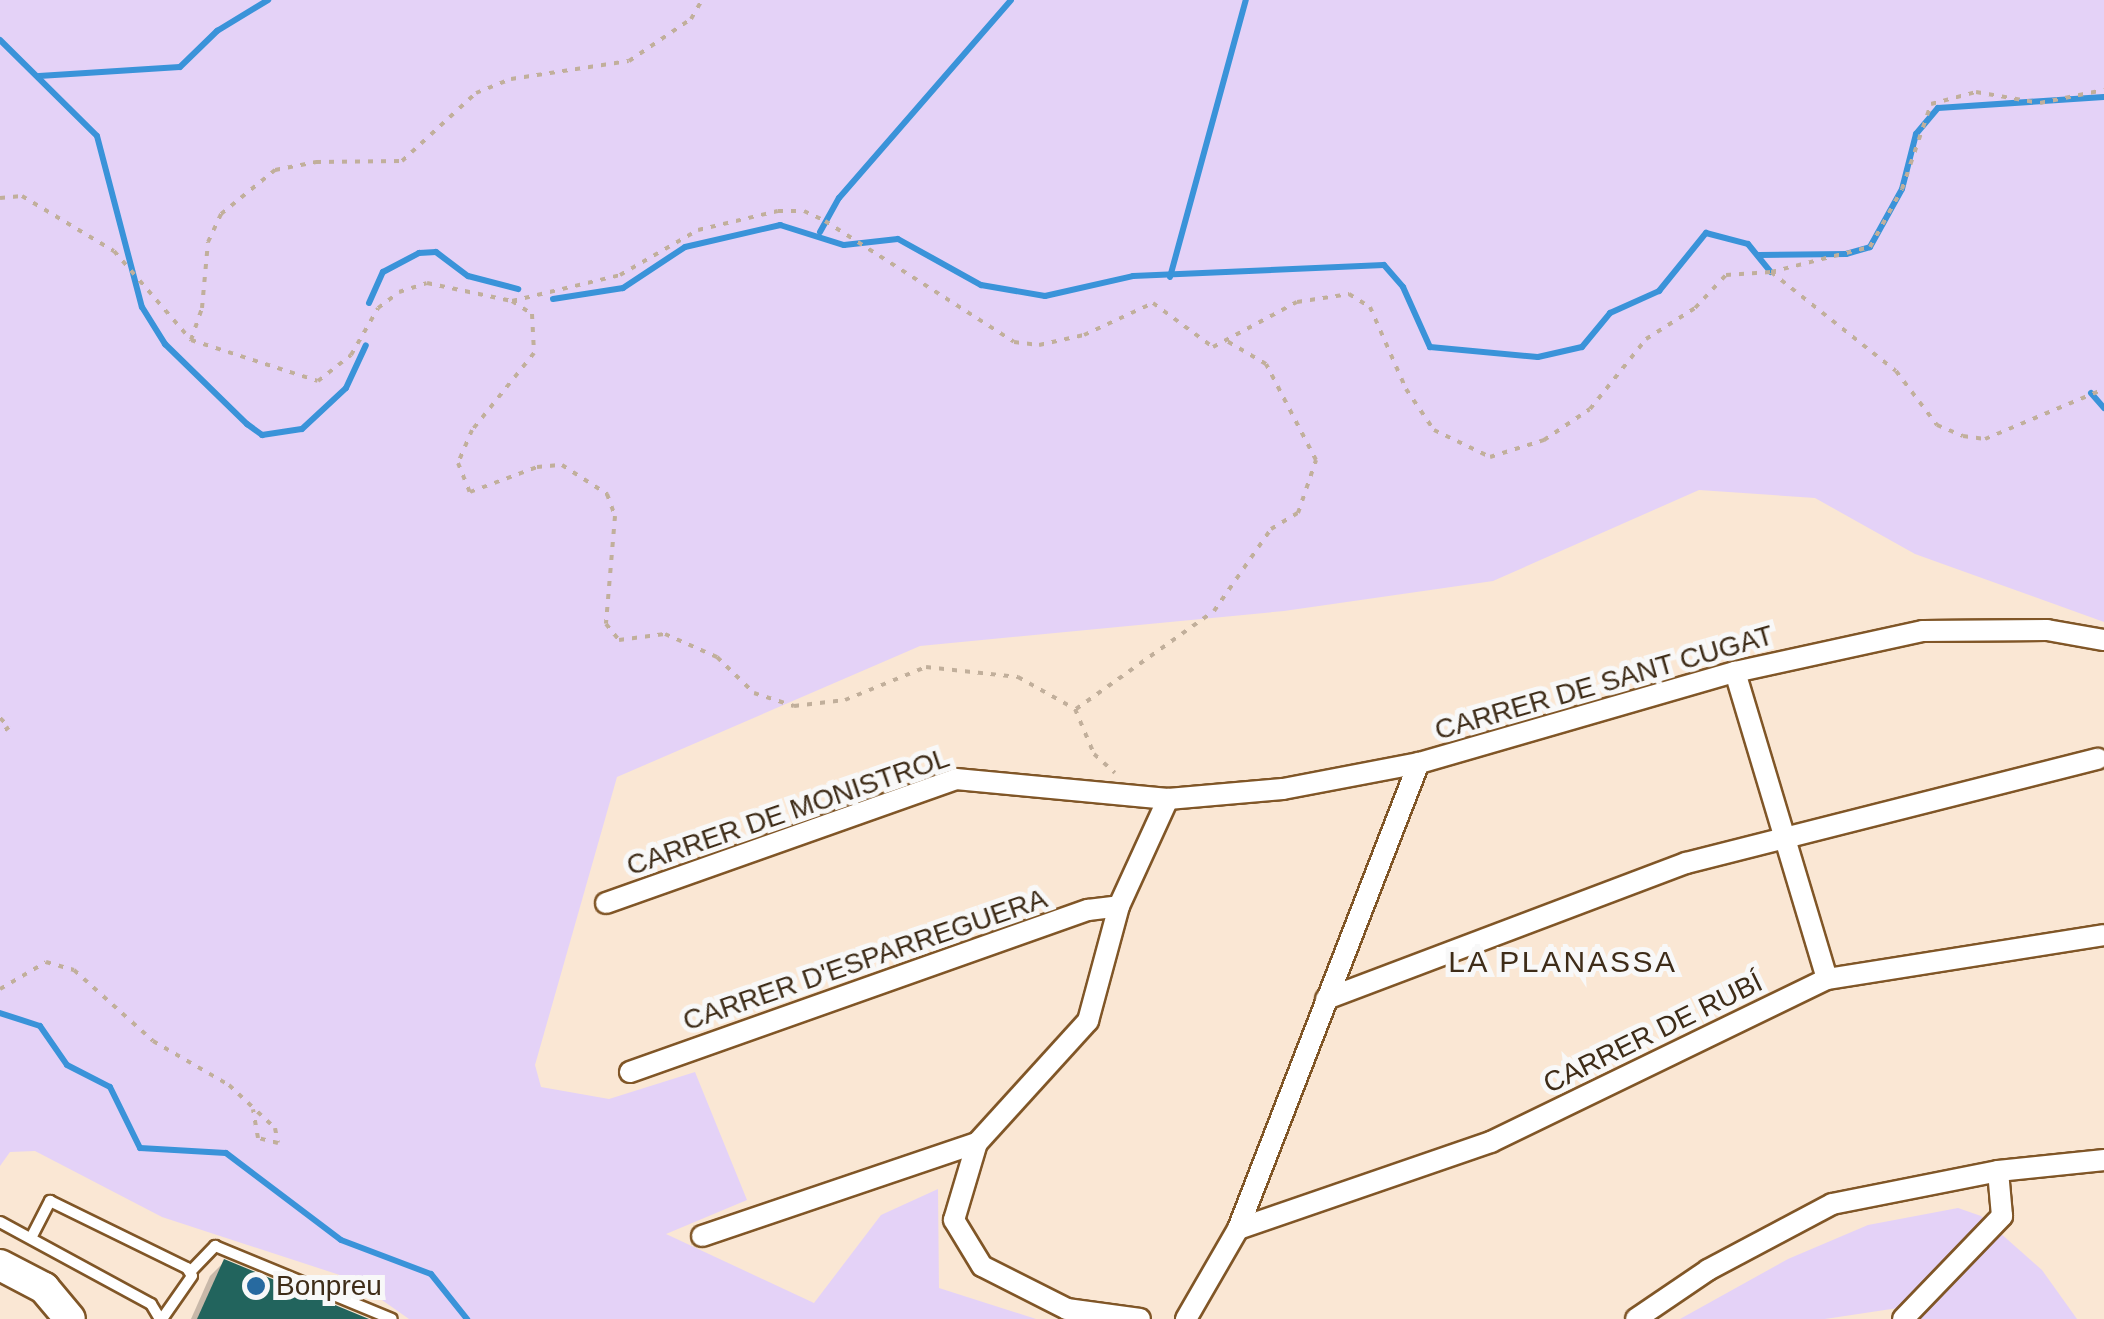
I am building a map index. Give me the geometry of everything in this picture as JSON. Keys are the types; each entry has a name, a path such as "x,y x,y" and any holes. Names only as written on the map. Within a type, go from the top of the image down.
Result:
{"street":[{"name":"CARRER DE SANT CUGAT","path":"1186,1319 1238,1229 1419,763 1735,672 1922,631 2047,630 2104,640"},
{"path":"1735,672 1827,980"},
{"path":"1326,999 1686,862 2098,759"},
{"name":"CARRER DE MONISTROL","path":"606,903 956,778 1168,799 1283,789 1419,763"},
{"path":"1140,1319 1067,1309 982,1266 954,1220 978,1143 1088,1021 1119,906 1168,799"},
{"name":"CARRER D'ESPARREGUERA","path":"630,1072 1088,910 1119,906"},
{"name":"CARRER DE RUBÍ","path":"1238,1229 1491,1142 1827,980 2104,935"},
{"path":"702,1236 978,1143"},
{"path":"1636,1319 1708,1270 1832,1204 1998,1171 2104,1160"},
{"path":"1903,1319 2002,1216 1998,1171"},
{"path":"0,1266 44,1288 70,1319"}],"lane":[{"path":"31,1238 50,1201 191,1271"},
{"path":"0,1222 151,1304 161,1319 191,1271 214,1246 392,1319"}],"path":[{"path":"191,340 214,228 221,214 275,170 316,162 402,161 476,93 510,79 629,61 691,19 702,0"},
{"path":"512,301 620,275 698,230 804,211 1014,342 1039,345 1084,335 1153,303 1165,306 1213,347 1297,302 1358,295 1434,430 1490,457 1544,440 1590,409 1646,338 1695,308 1726,275 1771,272 1870,246 1902,189 1931,104 1976,92 2040,103 2104,90"},
{"path":"0,198 22,196 114,250 191,340 318,381 350,355 378,308 399,292 427,283 512,301 532,314 534,352 472,430 458,463 470,492 538,467 562,465 606,494 615,516 606,624 619,640 665,634 717,658 754,694 794,706 846,700 926,668 1018,677 1075,709 1094,754 1114,770 1125,796"},
{"path":"1771,272 1896,371 1937,425 1964,436 1985,440 2104,389"},
{"path":"1075,709 1214,611 1271,529 1298,513 1316,460 1266,364 1227,341"},
{"path":"0,718 9,727 0,734"},
{"path":"0,989 46,962 74,970 142,1032 204,1065 254,1109 275,1128 278,1143 258,1138 254,1109"}],"shaded area":[{"path":"0,0 2104,0 2104,622 1915,554 1815,498 1699,490 1493,581 1284,611 920,646 617,777 535,1065 541,1087 609,1099 695,1072 747,1200 666,1234 814,1303 881,1215 938,1189 939,1288 1036,1319 409,1319 352,1279 162,1217 35,1151 10,1152 0,1166"},
{"path":"1958,1208 1981,1216 2042,1270 2077,1319 1911,1319 1898,1308 1825,1319 1680,1319 1788,1259 1868,1225"}],"building":[{"name":"Bonpreu","path":"224,1259 369,1319 197,1319"}],"waterway":[{"path":"39,76 180,67 217,31 268,0"},
{"path":"820,232 839,198 1011,0"},
{"path":"1170,277 1246,0"},
{"path":"0,40 97,136 142,307 165,344 247,424 262,435 302,429 346,388 366,345"},
{"path":"1759,255 1846,254 1870,247 1902,189 1916,134 1938,108 2104,97"},
{"path":"553,299 623,288 685,247 780,225 844,245 898,239 981,285 1045,296 1133,276 1384,265 1403,287 1430,347 1538,357 1582,347 1610,313 1659,291 1706,233 1748,244 1771,272"},
{"path":"369,303 383,272 419,253 436,252 468,276 518,289"},
{"path":"2091,393 2104,408"},
{"path":"0,1013 40,1026 67,1065 110,1087 140,1148 226,1153 341,1240 431,1274 467,1319"}],"place":[{"name":"Bonpreu","path":"256,1286"}],"district":[{"name":"LA PLANASSA","path":"1563,962"}]}
